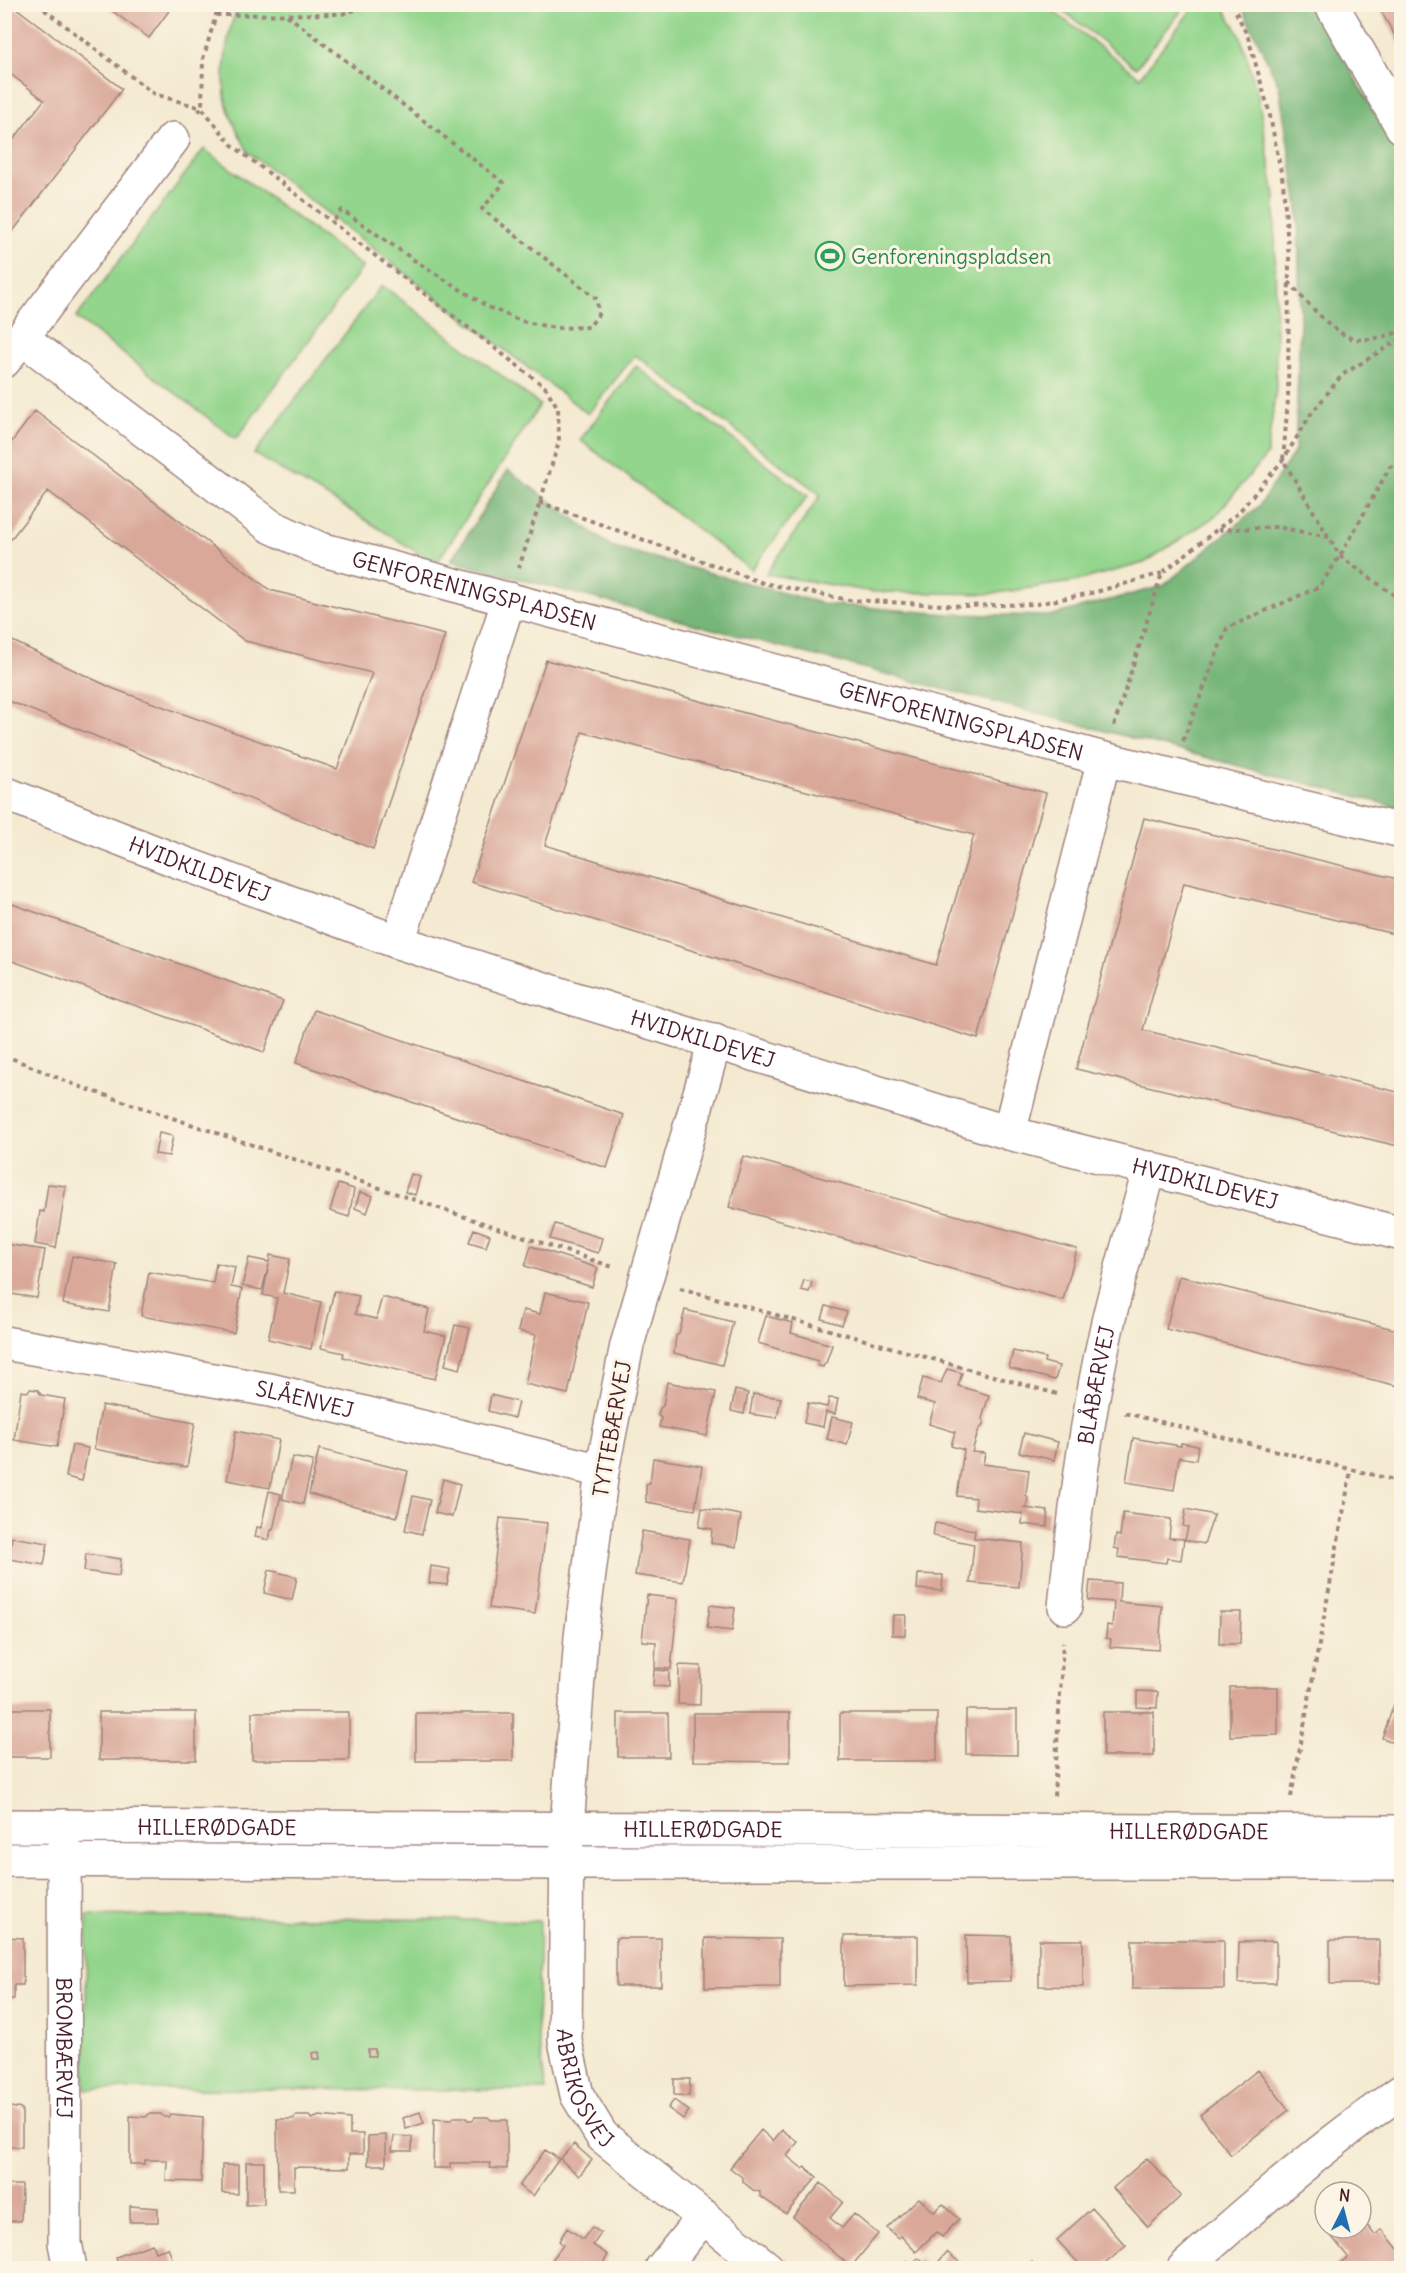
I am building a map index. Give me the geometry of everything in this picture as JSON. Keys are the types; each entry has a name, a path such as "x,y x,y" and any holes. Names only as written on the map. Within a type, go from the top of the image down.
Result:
{"street":[{"path":"1331,4 1401,127"},
{"name":"GENFORENINGSPLADSEN","path":"173,139 13,349 270,526 320,549 1104,759 1401,831"},
{"path":"398,942 509,599"},
{"path":"1009,1133 1104,759"},
{"name":"HVIDKILDEVEJ","path":"4,793 171,859 398,942 1009,1133 1401,1234"},
{"name":"TYTTEBÆRVEJ","path":"567,1828 581,1637 602,1471 627,1346 715,1041"},
{"name":"BLÅBÆRVEJ","path":"1065,1606 1076,1501 1091,1404 1106,1330 1150,1168"},
{"name":"SLÅENVEJ","path":"4,1343 270,1390 602,1471"},
{"name":"HILLERØDGADE","path":"4,1826 1401,1832"},
{"name":"BROMBÆRVEJ","path":"64,1826 65,2243 70,2268"},
{"name":"ABRIKOSVEJ","path":"567,1828 565,2041 576,2095 602,2136 767,2268"},
{"name":"HILLERØDGADE","path":"4,1860 1401,1863"},
{"path":"1184,2268 1271,2192 1365,2116 1401,2091"},
{"path":"662,2268 704,2216"}],"path":[{"path":"37,4 154,94 202,108 231,144 544,387 558,408 559,442 509,599"},
{"path":"202,108 202,59 221,4"},
{"path":"216,15 342,14 375,4"},
{"path":"1232,4 1248,37 1269,111 1283,182 1289,282 1288,400 1283,460 1340,556 1401,601"},
{"path":"287,15 504,183 482,209 597,299 598,315 589,327 555,328 522,321 479,301 414,260 342,210 332,222"},
{"path":"1289,282 1319,317 1353,339 1374,339 1401,332"},
{"path":"539,502 763,582 849,600 963,606 1037,604 1096,592 1162,573 1238,513 1283,460 1311,414 1342,375 1401,338"},
{"path":"1170,775 1227,628 1319,587 1340,556 1390,467 1401,461"},
{"path":"1217,530 1277,526 1329,537"},
{"path":"1104,759 1162,573"},
{"path":"4,1055 75,1085 646,1278 1091,1404 1401,1482"},
{"path":"1285,1831 1351,1470"},
{"path":"1052,1829 1065,1606"}],"green space":[{"name":"Genforeningspladsen","path":"239,5 1045,5 1140,77 1195,5 1222,5 1240,35 1257,91 1275,196 1276,389 1267,455 1214,517 1144,563 1073,582 989,594 873,592 766,574 821,495 635,355 588,414 248,152 229,111 224,82 228,40"},
{"path":"1056,5 1186,5 1136,68"},
{"path":"1241,5 1313,5 1401,158 1401,808 451,561 508,470 611,546 824,604 948,614 1049,616 1163,586 1259,506 1295,451 1300,321 1298,207 1279,86"},
{"path":"204,149 363,267 236,439 76,318"},
{"path":"382,285 540,405 436,564 254,454"},
{"path":"636,366 808,496 751,570 580,440"},
{"path":"87,1915 540,1921 537,2029 546,2090 85,2089"}],"building":[{"path":"4,4 11,4 122,89 4,243 4,152 44,100 4,69"},
{"path":"103,4 174,4 149,38"},
{"path":"1377,4 1402,4 1402,48"},
{"path":"35,411 270,590 445,635 373,849 4,699 4,637 114,689 337,769 372,673 245,641 48,491 4,548 4,452"},
{"path":"546,660 1046,793 978,1039 471,882","holes":["582,732 974,835 936,965 545,845"]},
{"path":"1144,818 1402,880 1402,936 1184,883 1143,1030 1402,1093 1402,1147 1076,1069"},
{"path":"4,901 283,1001 264,1052 4,958"},
{"path":"314,1010 624,1115 607,1168 296,1063"},
{"path":"159,1133 173,1136 169,1156 155,1154"},
{"path":"743,1156 1077,1249 1063,1300 729,1207"},
{"path":"411,1174 420,1177 415,1195 405,1192"},
{"path":"48,1184 66,1186 56,1248 35,1244 40,1211 44,1212"},
{"path":"338,1184 354,1189 349,1217 330,1211"},
{"path":"360,1192 373,1196 367,1213 355,1208"},
{"path":"555,1224 602,1238 598,1253 550,1239"},
{"path":"474,1229 490,1235 486,1247 469,1242"},
{"path":"4,1244 45,1250 37,1298 4,1293"},
{"path":"531,1246 598,1268 592,1287 525,1266"},
{"path":"270,1255 290,1259 283,1293 321,1302 311,1349 268,1339 277,1298 263,1295 269,1264 262,1290 242,1286 249,1258 269,1262"},
{"path":"72,1256 117,1264 109,1312 63,1304"},
{"path":"216,1263 235,1267 231,1287 242,1289 234,1333 141,1316 149,1272 213,1283"},
{"path":"1179,1276 1402,1331 1402,1387 1166,1329"},
{"path":"804,1280 812,1282 809,1292 801,1290"},
{"path":"334,1291 359,1296 355,1314 376,1319 382,1297 429,1309 424,1331 446,1336 435,1379 343,1357 344,1353 321,1348"},
{"path":"545,1292 588,1302 568,1394 525,1384 536,1335 518,1331 523,1310 540,1314"},
{"path":"826,1306 847,1312 842,1325 822,1319"},
{"path":"685,1310 733,1322 722,1365 674,1353 676,1336 679,1334"},
{"path":"766,1316 793,1323 791,1333 832,1345 823,1367 817,1365 818,1361 758,1343"},
{"path":"455,1325 470,1328 460,1369 445,1365"},
{"path":"1013,1351 1045,1358 1044,1362 1059,1366 1055,1380 1009,1368"},
{"path":"947,1369 962,1373 958,1386 989,1395 982,1419 984,1421 972,1452 985,1453 983,1464 1029,1470 1026,1495 1028,1498 1024,1508 1048,1511 1047,1527 1022,1524 1023,1514 975,1508 976,1498 957,1496 964,1450 951,1446 955,1432 929,1424 935,1404 917,1399 923,1378 941,1383"},
{"path":"667,1382 716,1392 707,1436 659,1427 661,1418 658,1415 663,1406"},
{"path":"30,1389 38,1390 41,1395 65,1399 57,1447 14,1440 21,1391 27,1392"},
{"path":"735,1390 748,1393 744,1414 731,1411"},
{"path":"753,1394 781,1398 777,1418 750,1414"},
{"path":"491,1395 518,1402 514,1418 488,1411"},
{"path":"829,1398 838,1399 835,1414 826,1412 823,1427 804,1423 808,1403 827,1407"},
{"path":"102,1405 195,1423 187,1467 94,1449"},
{"path":"832,1417 853,1422 847,1445 827,1439"},
{"path":"236,1431 279,1440 270,1488 227,1480"},
{"path":"1024,1433 1058,1442 1054,1460 1019,1452"},
{"path":"1133,1438 1181,1446 1181,1443 1198,1446 1196,1460 1179,1457 1174,1490 1126,1482"},
{"path":"72,1445 88,1448 82,1481 66,1477"},
{"path":"319,1449 408,1471 397,1517 309,1494"},
{"path":"292,1457 313,1461 303,1504 282,1499"},
{"path":"653,1458 702,1466 695,1510 646,1502 646,1484 650,1483"},
{"path":"443,1479 460,1484 452,1517 435,1513"},
{"path":"269,1491 281,1494 269,1540 255,1537 257,1527 261,1528"},
{"path":"413,1496 430,1500 422,1534 405,1530"},
{"path":"702,1508 741,1515 736,1547 711,1543 712,1529 699,1527"},
{"path":"1186,1509 1214,1515 1204,1544 1185,1540 1188,1527 1183,1526"},
{"path":"1123,1513 1171,1519 1169,1538 1184,1539 1181,1560 1167,1558 1166,1563 1118,1557 1119,1549 1114,1548 1116,1535 1120,1536"},
{"path":"500,1518 547,1523 535,1614 489,1608"},
{"path":"935,1523 975,1530 974,1538 1023,1543 1019,1587 970,1583 974,1544 933,1536"},
{"path":"642,1531 690,1539 683,1582 635,1575"},
{"path":"12,1537 48,1543 44,1565 9,1559"},
{"path":"86,1554 121,1559 119,1576 84,1571"},
{"path":"431,1566 450,1569 447,1585 429,1583"},
{"path":"269,1570 297,1577 292,1600 264,1593"},
{"path":"918,1574 943,1575 942,1591 917,1589"},
{"path":"1090,1581 1120,1583 1119,1602 1162,1606 1159,1650 1110,1647 1111,1639 1106,1638 1107,1625 1112,1626 1114,1602 1088,1600"},
{"path":"647,1595 678,1599 671,1669 655,1668 656,1642 642,1641"},
{"path":"710,1605 735,1608 732,1631 707,1628"},
{"path":"1220,1612 1241,1612 1240,1644 1219,1644"},
{"path":"893,1615 906,1615 905,1635 892,1635"},
{"path":"679,1665 701,1666 700,1705 678,1704"},
{"path":"654,1670 669,1671 669,1687 653,1686"},
{"path":"1402,1682 1402,1745 1382,1738"},
{"path":"1230,1687 1278,1687 1278,1735 1230,1736"},
{"path":"1137,1691 1158,1692 1157,1708 1137,1707"},
{"path":"4,1709 50,1709 50,1757 4,1757"},
{"path":"966,1710 1017,1710 1017,1755 966,1754"},
{"path":"99,1712 196,1712 196,1760 99,1760"},
{"path":"252,1712 349,1712 349,1760 252,1760"},
{"path":"1103,1712 1154,1712 1154,1756 1103,1756"},
{"path":"416,1713 513,1713 513,1761 416,1761"},
{"path":"618,1713 668,1713 669,1757 618,1757"},
{"path":"693,1713 790,1713 790,1762 693,1761"},
{"path":"840,1713 937,1713 937,1761 840,1761"},
{"path":"966,1935 1011,1936 1011,1981 967,1982"},
{"path":"844,1936 918,1936 918,1985 844,1986"},
{"path":"4,1937 23,1938 23,1985 14,1985 14,1999 4,1999"},
{"path":"616,1938 661,1938 661,1986 616,1986"},
{"path":"705,1938 780,1939 780,1987 705,1988"},
{"path":"1039,1940 1083,1940 1083,1987 1039,1986"},
{"path":"1132,1940 1224,1940 1224,1989 1132,1989"},
{"path":"1330,1940 1379,1940 1379,1984 1330,1984"},
{"path":"1276,1941 1276,1983 1238,1983 1239,1942"},
{"path":"368,2049 375,2049 375,2056 368,2056"},
{"path":"319,2052 320,2059 313,2059 312,2053"},
{"path":"1258,2070 1289,2110 1231,2155 1200,2115"},
{"path":"674,2079 690,2079 689,2096 674,2095"},
{"path":"674,2100 689,2111 683,2119 668,2108"},
{"path":"4,2106 22,2109 22,2147 4,2147"},
{"path":"420,2112 424,2123 406,2129 403,2118"},
{"path":"149,2114 161,2114 164,2117 170,2114 203,2117 201,2182 166,2181 167,2160 145,2160 145,2164 130,2164 130,2116 146,2117"},
{"path":"296,2116 309,2116 312,2119 319,2116 350,2119 350,2134 363,2134 363,2154 349,2154 349,2168 294,2167 294,2190 278,2190 277,2119 293,2119"},
{"path":"454,2117 465,2117 468,2120 473,2120 475,2117 488,2117 491,2120 507,2120 507,2169 490,2168 491,2163 450,2163 450,2168 433,2168 434,2119 451,2120"},
{"path":"761,2130 773,2141 782,2130 798,2142 787,2156 817,2177 786,2214 760,2196 760,2192 753,2190 743,2182 743,2178 730,2168"},
{"path":"386,2135 386,2165 368,2165 368,2136"},
{"path":"394,2136 412,2137 412,2151 392,2151"},
{"path":"574,2144 592,2160 579,2176 560,2159"},
{"path":"545,2150 559,2159 533,2196 519,2186"},
{"path":"1147,2158 1181,2196 1148,2227 1113,2188"},
{"path":"246,2162 264,2162 264,2204 246,2205"},
{"path":"222,2165 238,2165 238,2194 222,2193"},
{"path":"821,2183 843,2202 830,2218 842,2228 854,2214 878,2234 851,2267 793,2217"},
{"path":"4,2185 22,2185 21,2221 4,2221"},
{"path":"919,2198 934,2212 943,2204 959,2219 942,2237 936,2232 916,2252 901,2236 898,2238 887,2228"},
{"path":"130,2206 158,2208 158,2222 130,2222"},
{"path":"1092,2208 1126,2246 1100,2268 1083,2268 1057,2240"},
{"path":"592,2227 601,2233 593,2245 608,2255 600,2268 546,2268 563,2245 559,2241 567,2228 583,2239"},
{"path":"1382,2229 1402,2254 1402,2262 1394,2268 1333,2268 1348,2257 1335,2240 1373,2240 1373,2233 1375,2235"},
{"path":"152,2244 155,2252 168,2248 176,2268 119,2268 116,2257"},
{"path":"947,2252 963,2265 960,2268 933,2268"},
{"path":"918,2258 930,2268 900,2268 907,2260 913,2265"},
{"path":"1032,2262 1038,2268 1026,2268"}],"place":[{"name":"Genforeningspladsen","path":"830,256"}]}
